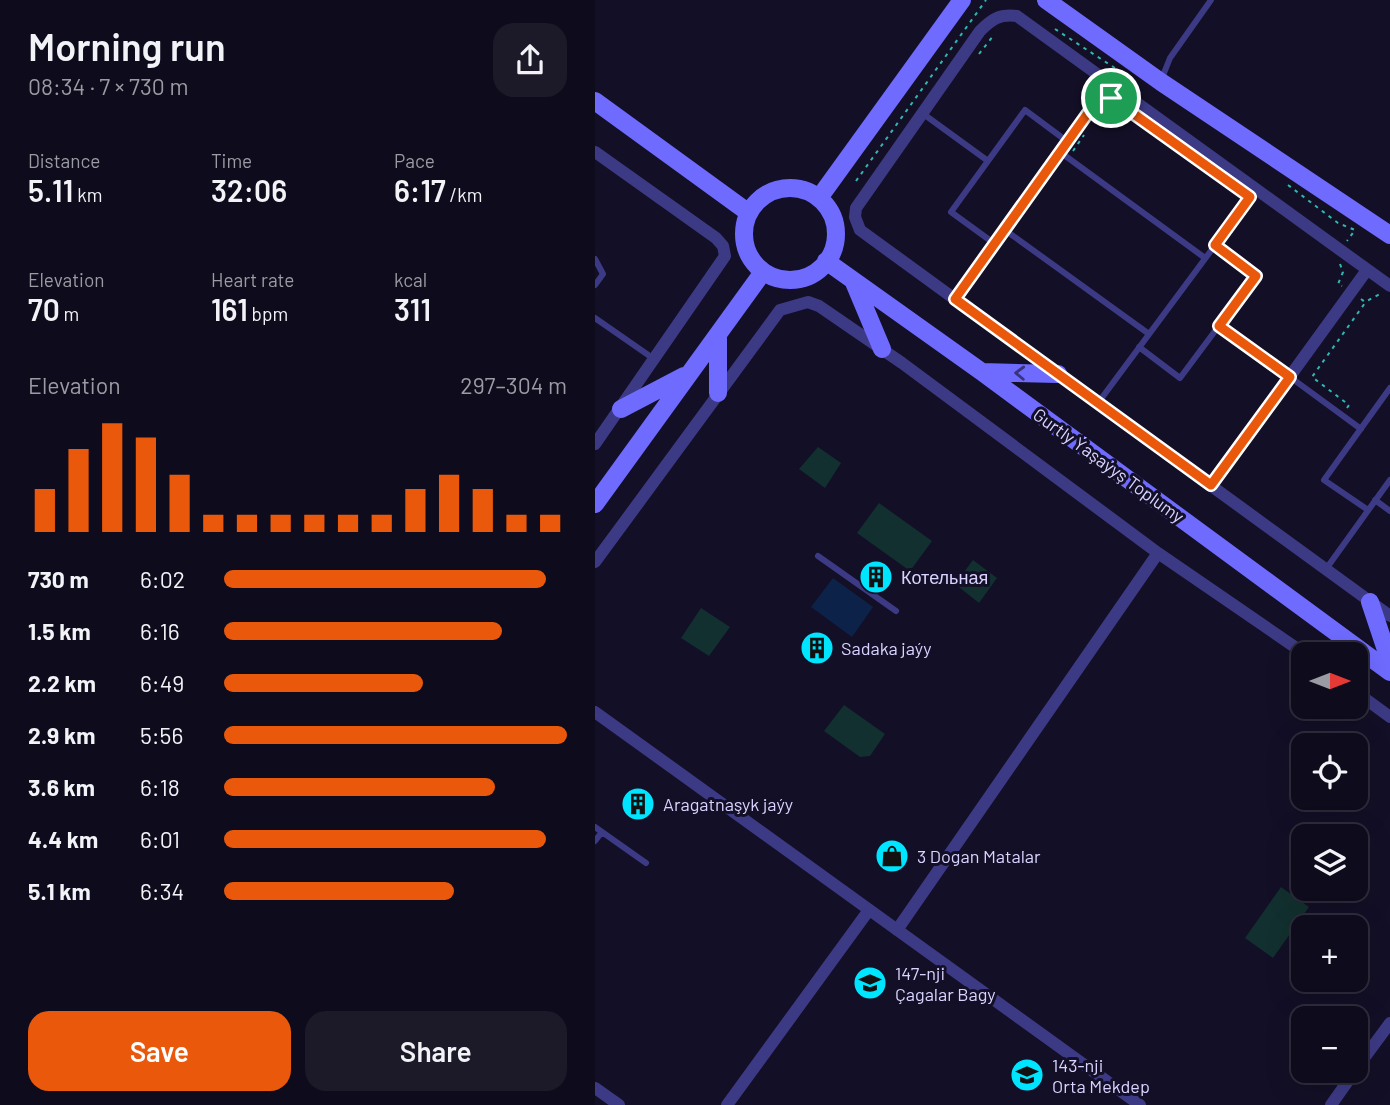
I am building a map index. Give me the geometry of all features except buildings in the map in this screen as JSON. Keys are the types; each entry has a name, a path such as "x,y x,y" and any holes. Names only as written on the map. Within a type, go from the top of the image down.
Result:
{"street":[{"path":"819,198 962,0"},
{"path":"1046,0 1161,82 1390,235"},
{"path":"1390,286 1256,190 1106,88 1017,16 1004,15 992,19 980,31 856,208 855,217 860,230 1390,616"},
{"path":"595,100 750,213"},
{"path":"595,444 720,267 725,256 723,246 716,238 596,154"},
{"path":"776,190 803,190 819,198 831,212 836,229 834,248 826,261 812,275 796,280 779,279 764,272 752,260 745,245 744,228 750,213 761,199 776,190"},
{"name":"Gurtly Ýaşaýyş Toplumy","path":"826,261 982,372 1390,672"},
{"path":"1211,485 1367,270"},
{"path":"595,504 764,272"},
{"path":"853,280 881,349"},
{"path":"595,562 780,310 808,302 819,306 881,349 1158,553 1291,644"},
{"path":"717,338 717,393"},
{"path":"982,372 1058,374"},
{"path":"621,409 687,375"},
{"path":"897,930 1158,553"},
{"path":"1370,601 1390,662"},
{"path":"1369,702 1390,717"},
{"path":"595,712 1140,1105"},
{"path":"727,1105 869,910"},
{"path":"1368,1053 1390,1023"},
{"path":"1331,1105 1347,1083"},
{"path":"595,1088 619,1105"}],"lane":[{"path":"1161,82 1170,58 1210,0"},
{"path":"955,299 1106,88"},
{"path":"995,244 951,212 1025,110 1068,142"},
{"path":"922,113 988,161"},
{"path":"1060,152 1205,258"},
{"path":"1098,403 1256,190"},
{"path":"1005,229 1149,334"},
{"path":"1139,347 1180,378 1219,326 1256,276 1215,245"},
{"path":"595,259 603,274 595,285"},
{"path":"595,318 654,359"},
{"path":"1219,326 1361,429"},
{"path":"1368,510 1324,480 1390,388"},
{"path":"1325,569 1390,480"},
{"path":"1375,500 1390,511"},
{"path":"818,556 895,611"},
{"path":"595,827 646,863"},
{"path":"595,841 602,832"}],"path":[{"path":"856,181 986,0"},
{"path":"975,60 998,29"},
{"path":"1056,29 1122,73"},
{"path":"1106,88 1111,98 1120,104"},
{"path":"1069,158 1111,98"},
{"path":"1285,182 1311,205 1355,230 1347,242"},
{"path":"1341,415 1349,405 1312,377 1365,302"}],"green space":[{"path":"818,447 841,463 825,488 799,469"},
{"path":"879,503 932,541 910,571 857,533"},
{"path":"973,560 997,578 979,603 955,584"},
{"path":"701,608 730,627 709,656 681,638"},
{"path":"844,705 885,734 870,756 860,757 824,731"},
{"path":"1281,887 1291,894 1291,901 1301,901 1309,907 1303,915 1291,915 1291,932 1273,958 1245,938"}],"water":[{"path":"833,578 873,607 852,637 811,607"}],"place":[{"name":"Котельная","path":"876,577"},
{"name":"Sadaka jaýy","path":"817,648"},
{"name":"Aragatnaşyk jaýy","path":"638,804"},
{"name":"3 Dogan Matalar","path":"892,856"},
{"name":"147-nji Çagalar Bagy","path":"870,983"},
{"name":"143-nji Orta Mekdep","path":"1027,1075"}],"route":[{"path":"1103,92 1111,98 1250,197 1215,245 1256,276 1219,326 1290,377 1211,485 955,299 1103,92"}]}
